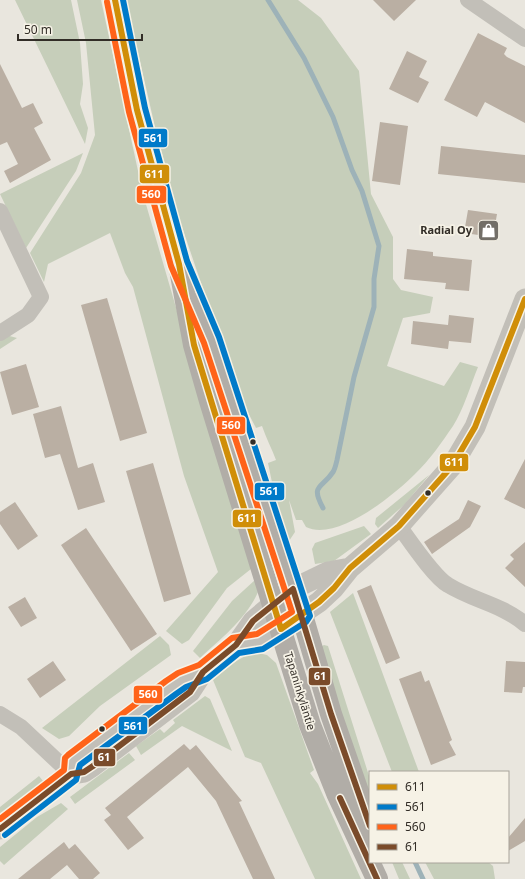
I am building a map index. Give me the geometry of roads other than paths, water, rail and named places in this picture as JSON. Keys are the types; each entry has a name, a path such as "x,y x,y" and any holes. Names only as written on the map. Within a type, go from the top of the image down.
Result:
{"main road":[{"name":"Tapaninkyläntie","path":"115,0 137,110 179,264 194,345 310,725 337,793 369,862"},
{"name":"Tapaninkyläntie","path":"179,264 211,340 294,589 331,714 369,823"},
{"name":"Tapaninkyläntie","path":"370,863 377,879"},
{"path":"384,863 391,879"}],"street":[{"path":"468,0 525,39"},
{"path":"0,211 41,297 28,315 0,333"},
{"path":"236,645 260,642 302,615 334,588 350,568 399,526 452,466 475,427 525,299"},
{"path":"399,526 428,564 447,585 505,609 525,624"},
{"path":"0,829 71,774 73,761 83,753 182,680 203,672 236,645 253,621 273,604 294,589 328,572 350,568"},
{"path":"0,714 20,727 71,774"}],"waterway":[{"path":"268,0 304,58 333,117 352,170 362,191 379,246 374,279 374,307 354,377 335,468 329,477 319,487 318,491 319,500 323,508"},
{"path":"415,863 423,879"}],"place":[{"name":"Radial Oy","path":"488,230"}]}
